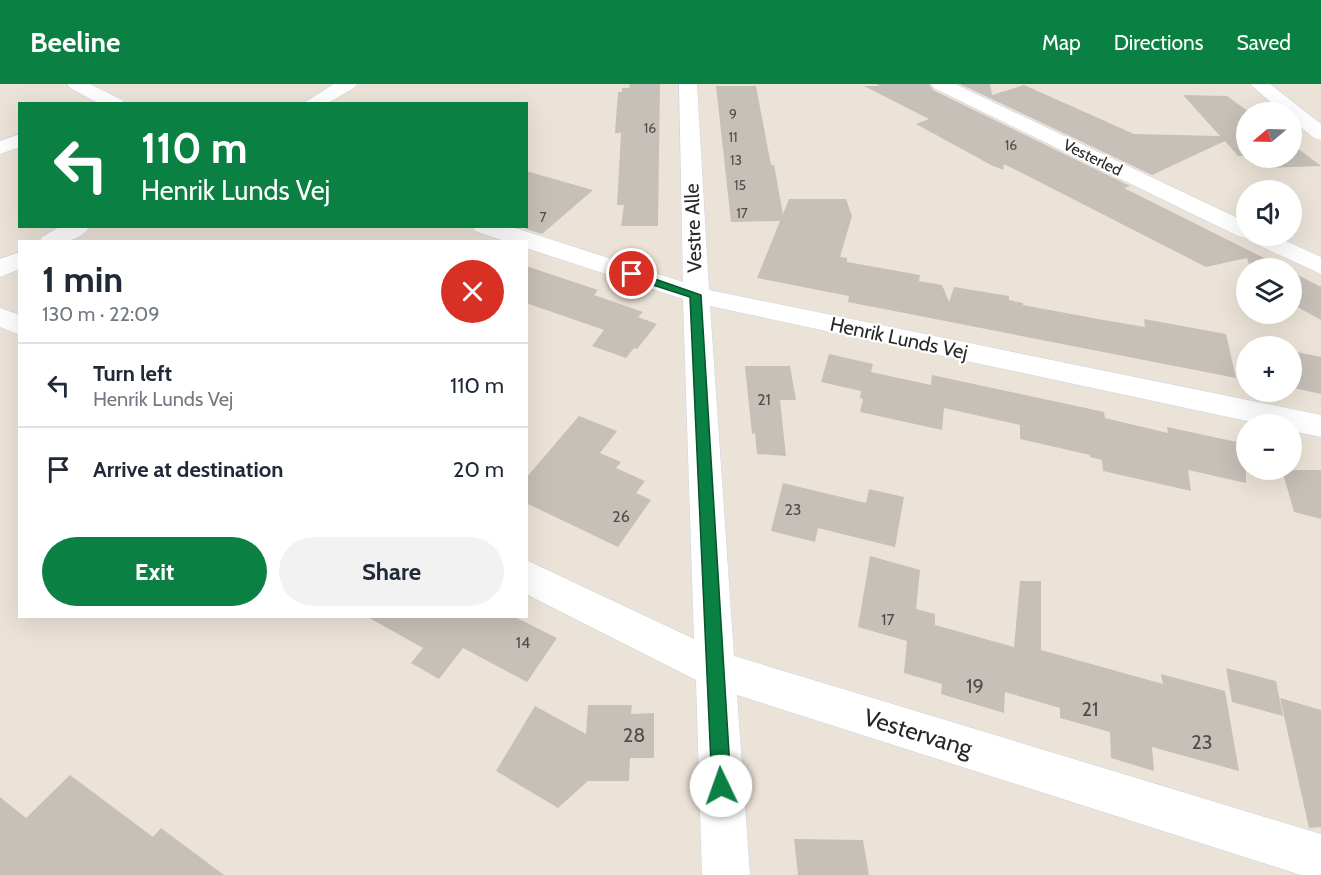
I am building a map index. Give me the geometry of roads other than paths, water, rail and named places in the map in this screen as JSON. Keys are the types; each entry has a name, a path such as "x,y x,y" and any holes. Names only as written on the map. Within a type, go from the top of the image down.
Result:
{"street":[{"path":"76,84 107,102"},
{"path":"315,102 348,84"},
{"name":"Vestre Alle","path":"688,84 696,295 726,875"},
{"name":"Vesterled","path":"940,84 1236,226"},
{"path":"1259,84 1317,129"},
{"path":"0,148 18,141"},
{"path":"54,240 76,228"},
{"name":"Henrik Lunds Vej","path":"489,228 526,240"},
{"name":"Henrik Lunds Vej","path":"528,241 696,295 1321,426"},
{"path":"1278,246 1321,266"},
{"path":"0,269 18,260"},
{"path":"0,317 18,325"},
{"name":"Vestervang","path":"528,577 715,669 1321,858"}]}
